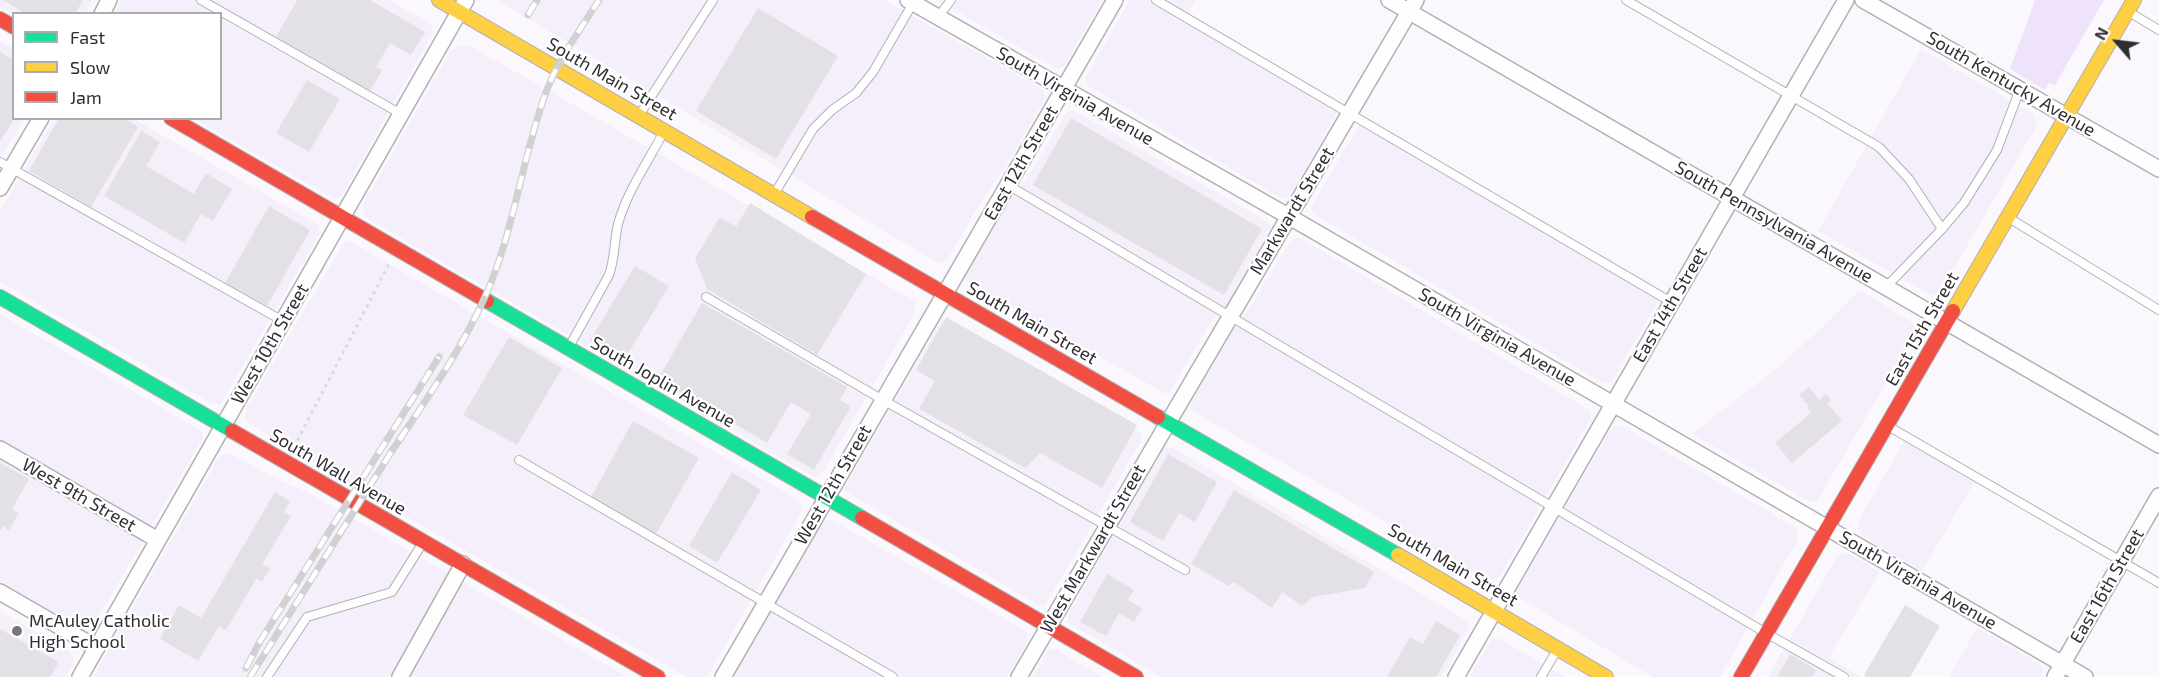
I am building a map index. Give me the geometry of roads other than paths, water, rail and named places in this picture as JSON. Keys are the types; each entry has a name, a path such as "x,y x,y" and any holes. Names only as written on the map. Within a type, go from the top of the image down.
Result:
{"main road":[{"name":"South Main Street","path":"439,0 463,6 639,116 1606,677"},
{"name":"East 15th Street","path":"1741,677 2131,6"},
{"name":"South Joplin Avenue","path":"174,120 1137,677"},
{"name":"South Wall Avenue","path":"0,297 658,677"}],"street":[{"name":"East 12th Street","path":"945,294 1115,0"},
{"name":"South Pennsylvania Avenue","path":"1389,0 1413,6 1731,197 2159,445"},
{"name":"East 14th Street","path":"1456,677 1846,0"},
{"name":"South Kentucky Avenue","path":"1863,0 2159,169"},
{"name":"South Virginia Avenue","path":"911,2 1288,216 1827,528 2059,670 2085,677"},
{"name":"West 10th Street","path":"80,677 463,6"},
{"name":"Markwardt Street","path":"1168,421 1413,6"},
{"path":"0,188 6,166 40,120"},
{"name":"West 12th Street","path":"723,677 825,497 945,294"},
{"name":"West Markwardt Street","path":"1019,677 1168,421"},
{"name":"West 9th Street","path":"0,449 159,540"},
{"name":"East 16th Street","path":"2059,670 2159,496"},
{"path":"400,677 463,564"},
{"path":"0,592 97,648"}],"lane":[{"path":"201,0 401,114"},
{"path":"639,116 713,0"},
{"path":"938,17 951,0"},
{"path":"1156,0 1671,302"},
{"path":"1626,0 1879,147 1909,179 1942,229"},
{"path":"774,194 813,129 832,110 856,93 873,72 911,2"},
{"path":"2131,6 2159,30"},
{"path":"1887,286 1942,229 1964,202 1997,150 2020,89"},
{"path":"568,348 609,275 624,207 665,130"},
{"path":"6,166 283,321"},
{"path":"1008,185 1844,677"},
{"path":"2007,218 2159,310"},
{"path":"706,297 883,400 1185,570"},
{"path":"1887,425 2159,583"},
{"path":"519,459 894,677"},
{"path":"267,677 307,616 392,592 423,542"},
{"path":"1541,677 1558,648"}],"railway":[{"path":"528,15 537,0"},
{"path":"250,677 440,378 474,319 503,249 537,120 550,82 562,58 599,0"},
{"path":"246,668 259,643 439,357"}],"place":[{"name":"McAuley Catholic High School","path":"17,631"}]}
